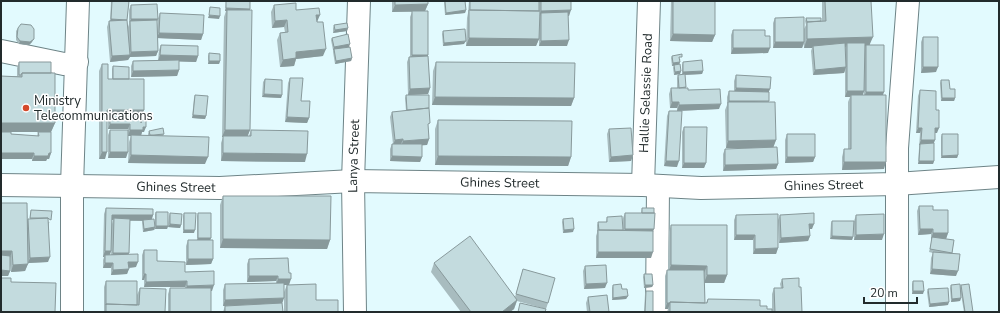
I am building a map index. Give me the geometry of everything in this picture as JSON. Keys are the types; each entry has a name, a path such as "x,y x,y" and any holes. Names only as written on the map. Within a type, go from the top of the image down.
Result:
{"street":[{"path":"72,312 72,186 78,1"},
{"name":"Lanya Street","path":"355,312 354,181 359,1"},
{"name":"Hallie Selassie Road","path":"649,1 650,185 657,312"},
{"path":"897,312 896,184 908,1"},
{"path":"1,51 64,64 77,62"},
{"name":"Ghines Street","path":"1,185 220,188 354,181 650,185 702,188 896,184 999,177"}],"building":[{"path":"112,1 129,1 127,20 111,19"},
{"path":"226,1 250,1 250,9 226,8"},
{"path":"395,1 428,1 428,4 395,5"},
{"path":"445,1 465,1 466,10 446,13"},
{"path":"470,1 539,1 539,11 470,10"},
{"path":"541,1 571,1 571,10 541,11"},
{"path":"673,1 715,1 715,35 673,34"},
{"path":"825,1 871,1 873,37 807,39 807,22 826,21"},
{"path":"296,3 296,10 319,8 320,15 316,15 317,22 323,22 326,49 296,52 296,58 283,60 280,33 288,32 287,20 275,21 274,5"},
{"path":"157,4 158,19 131,19 131,5"},
{"path":"210,7 220,8 220,16 209,15"},
{"path":"227,10 252,10 250,130 225,130"},
{"path":"469,10 540,11 539,39 469,38"},
{"path":"412,11 428,11 428,55 412,55"},
{"path":"568,12 569,40 541,41 541,13"},
{"path":"160,13 204,15 203,34 159,33"},
{"path":"804,17 804,42 775,42 775,18"},
{"path":"806,18 821,18 821,21 807,22"},
{"path":"127,20 130,55 112,56 109,21"},
{"path":"157,20 158,51 131,52 130,21"},
{"path":"347,23 348,28 335,30 334,25"},
{"path":"21,24 31,25 34,29 34,39 30,42 20,41 17,37 18,28"},
{"path":"465,29 466,41 444,43 443,31"},
{"path":"733,30 765,30 765,36 770,36 770,48 733,48"},
{"path":"348,34 350,44 334,47 332,38"},
{"path":"923,37 938,37 938,67 923,67"},
{"path":"845,43 846,67 815,70 813,46"},
{"path":"847,43 865,43 864,91 847,91"},
{"path":"161,45 198,46 198,56 160,55"},
{"path":"866,45 884,45 884,92 866,92"},
{"path":"350,47 352,58 336,61 334,49"},
{"path":"209,53 220,54 220,61 209,61"},
{"path":"682,54 682,57 679,57 680,62 673,63 672,56"},
{"path":"428,56 430,88 410,89 409,57"},
{"path":"179,60 179,70 133,71 133,61"},
{"path":"702,60 703,71 683,72 683,62"},
{"path":"19,62 51,62 51,73 22,73 19,75"},
{"path":"436,62 575,63 574,98 435,97"},
{"path":"102,64 108,64 108,79 144,79 144,110 107,110 107,152 102,152"},
{"path":"680,64 681,71 675,72 674,65"},
{"path":"113,66 129,67 129,79 113,79"},
{"name":"Ministry Telecommunications","path":"22,73 55,73 55,123 1,123 1,76 22,77"},
{"path":"685,74 686,87 679,88 678,75"},
{"path":"736,75 771,77 770,89 736,88"},
{"path":"290,78 303,78 301,101 310,101 309,118 287,117"},
{"path":"265,79 282,80 282,95 264,94"},
{"path":"941,80 949,80 950,89 955,89 955,98 942,98"},
{"path":"671,88 688,88 688,90 720,89 721,104 679,105 679,102 672,102"},
{"path":"920,90 936,91 936,110 939,110 939,128 935,128 935,140 921,140 922,128 918,128"},
{"path":"729,91 769,92 769,101 729,101"},
{"path":"195,95 208,96 206,116 193,115"},
{"path":"406,95 429,95 429,108 407,110"},
{"path":"851,95 886,95 886,162 844,162 844,149 851,149"},
{"path":"728,102 775,102 776,140 728,141"},
{"path":"429,108 429,139 403,141 403,139 395,140 392,112"},
{"path":"669,111 682,111 679,161 666,161"},
{"path":"110,114 141,114 141,123 142,120 146,120 146,127 143,127 143,130 130,130 130,124 110,124"},
{"path":"438,120 572,121 571,157 438,156"},
{"path":"684,127 707,127 706,163 684,163"},
{"path":"163,128 164,134 150,135 149,131"},
{"path":"631,128 633,155 611,157 609,129"},
{"path":"110,130 128,130 128,152 110,152"},
{"path":"251,130 308,131 307,154 223,153 223,136 251,136"},
{"path":"1,132 39,136 38,132 51,132 51,153 49,153 48,156 34,156 34,153 1,153"},
{"path":"787,134 815,134 815,157 787,157"},
{"path":"942,134 958,134 958,155 942,156"},
{"path":"131,135 209,137 208,157 131,155"},
{"path":"934,143 934,161 919,161 920,144"},
{"path":"392,144 422,144 422,157 392,156"},
{"path":"777,147 778,164 725,165 725,149"},
{"path":"223,196 331,196 330,240 223,239"},
{"path":"1,203 27,203 28,264 13,265 12,251 1,251"},
{"path":"919,206 933,206 933,210 948,210 948,233 933,233 933,229 920,229"},
{"path":"106,208 153,209 153,215 112,215 111,251 105,251"},
{"path":"642,208 654,208 654,213 642,213"},
{"path":"31,210 52,211 51,220 48,218 30,218"},
{"path":"156,212 168,212 168,226 156,226"},
{"path":"170,213 182,214 181,225 170,224"},
{"path":"184,213 196,213 195,230 184,230"},
{"path":"198,213 211,213 211,238 198,238"},
{"path":"625,213 655,213 654,229 625,229"},
{"path":"814,213 814,224 809,224 810,236 781,238 780,215"},
{"path":"778,214 778,248 755,249 755,235 736,235 736,215"},
{"path":"884,214 884,234 856,235 856,215"},
{"path":"622,216 623,230 599,230 598,222 607,222 607,217"},
{"path":"48,218 50,257 30,258 28,219"},
{"path":"114,218 130,219 129,253 113,253"},
{"path":"573,218 574,229 564,230 563,219"},
{"path":"154,219 155,227 144,229 143,220"},
{"path":"832,221 854,221 853,237 832,236"},
{"path":"671,225 727,225 727,275 707,275 707,266 671,265"},
{"path":"598,230 653,231 653,252 598,252"},
{"path":"470,236 517,300 502,312 471,312 434,263"},
{"path":"932,237 954,240 952,253 930,249"},
{"path":"188,240 213,240 213,259 188,259"},
{"path":"144,250 157,250 157,261 185,262 185,272 214,271 214,285 187,286 187,281 146,282 146,274 144,274"},
{"path":"933,252 960,254 958,271 932,269"},
{"path":"138,254 138,262 128,262 129,269 113,270 113,263 105,263 105,255"},
{"path":"1,255 10,256 10,271 1,270"},
{"path":"288,258 291,279 278,279 278,276 249,276 249,259"},
{"path":"606,265 607,283 586,284 585,266"},
{"path":"523,269 555,278 548,303 516,294"},
{"path":"667,270 704,270 705,303 667,303"},
{"path":"644,274 652,274 653,285 645,285"},
{"path":"1,278 11,278 11,282 56,283 55,312 1,312"},
{"path":"799,278 799,287 801,287 802,312 775,312 774,288 783,288 782,279"},
{"path":"106,281 137,281 137,305 106,304"},
{"path":"913,281 923,281 924,291 913,291"},
{"path":"284,283 284,298 225,300 225,284"},
{"path":"316,284 316,300 338,300 338,312 287,312 287,285"},
{"path":"621,284 622,289 627,289 628,296 613,298 613,285"},
{"path":"960,284 961,298 952,299 951,285"},
{"path":"969,284 973,312 965,312 961,285"},
{"path":"140,288 166,289 165,312 106,312 106,304 139,305"},
{"path":"170,288 211,288 211,312 170,312"},
{"path":"948,288 949,302 930,304 928,289"},
{"path":"646,291 653,291 653,312 645,312"},
{"path":"607,295 609,312 590,312 588,297"},
{"path":"708,299 760,300 760,306 767,306 767,309 772,309 772,312 670,312 670,302 707,303"},
{"path":"282,303 283,312 225,312 225,306"},
{"path":"520,303 546,309 545,312 518,312"}],"place":[{"name":"Ministry Telecommunications","path":"26,108"}]}
